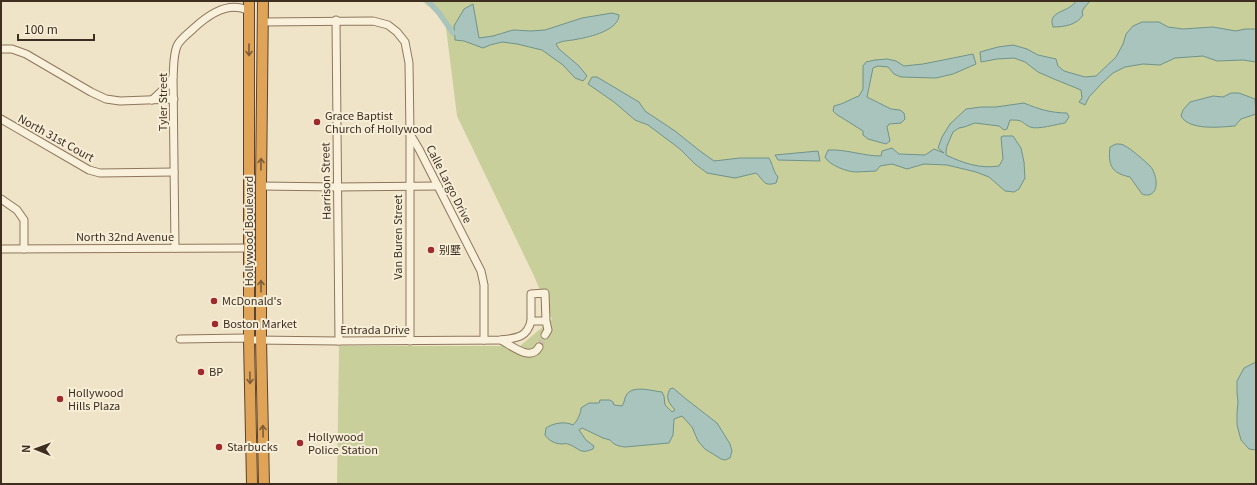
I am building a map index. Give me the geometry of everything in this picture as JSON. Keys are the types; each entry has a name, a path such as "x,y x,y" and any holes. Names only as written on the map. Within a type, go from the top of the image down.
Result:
{"highway":[{"name":"Hollywood Boulevard","path":"262,2 261,339 264,484"},
{"name":"Hollywood Boulevard","path":"249,6 249,340 252,484"},
{"path":"249,165 255,180 261,186"},
{"path":"249,200 257,207 261,231"}],"street":[{"name":"Tyler Street","path":"175,248 174,77 175,55 178,45 184,37 210,14 229,4 249,6"},
{"name":"Calle Largo Drive","path":"262,22 336,20 373,21 388,25 397,32 405,42 409,63 410,134 481,271 484,285 484,340"},
{"name":"Harrison Street","path":"336,20 336,187 339,341"},
{"path":"1,49 12,49 26,54 91,92 106,99 120,101 174,99"},
{"path":"152,100 168,86 174,77"},
{"name":"North 31st Court","path":"1,119 89,170 100,173 174,172"},
{"name":"Van Buren Street","path":"410,134 410,341"},
{"path":"261,186 438,186"},
{"path":"1,199 18,210 24,220 24,249"},
{"name":"North 32nd Avenue","path":"1,249 249,248"},
{"path":"518,349 518,338 530,327 531,294 545,293 546,321 548,330 545,335"},
{"path":"531,321 546,321"},
{"name":"Entrada Drive","path":"180,339 244,338 249,340 410,341 501,340 518,338"},
{"path":"501,340 527,354 532,354 538,350 539,347"}],"green space":[{"path":"422,1 1256,1 1256,484 337,484 339,346 520,346 552,319 534,276 457,116 445,20"}],"water":[{"path":"1076,1 1090,1 1082,12 1083,15 1070,25 1053,27 1053,17 1069,8"},
{"path":"473,4 479,38 493,36 513,30 545,30 582,18 612,13 619,15 618,20 614,25 603,32 589,37 564,41 556,44 559,49 579,66 587,76 583,81 575,78 563,65 542,50 502,42 483,48 464,41 455,40 454,26 464,9"},
{"path":"1142,22 1159,22 1168,27 1183,29 1213,27 1236,31 1256,29 1256,62 1243,60 1217,61 1203,56 1175,58 1160,65 1143,64 1125,67 1113,73 1102,83 1089,97 1085,105 1079,102 1082,98 1081,90 1038,72 1025,62 1014,58 981,62 980,52 1013,45 1027,49 1038,55 1056,59 1058,66 1064,71 1085,77 1096,76 1116,57 1123,44 1126,34 1133,26"},
{"path":"973,54 976,64 953,74 936,78 901,77 894,74 888,67 878,66 873,68 867,97 891,109 900,110 904,113 905,119 901,123 889,124 887,127 890,141 886,144 868,139 863,135 863,131 833,111 834,106 859,96 863,89 863,66 866,62 887,59 896,61 904,66 923,64"},
{"path":"592,77 597,77 639,102 645,111 675,131 714,161 740,158 769,158 778,177 776,183 769,184 764,182 756,173 735,178 707,173 695,164 680,149 648,125 635,120 614,102 588,84"},
{"path":"1231,93 1239,93 1255,99 1256,114 1241,119 1235,126 1214,127 1191,124 1185,121 1181,116 1183,110 1190,102 1213,96 1223,97"},
{"path":"1024,103 1045,110 1067,113 1069,117 1065,123 1038,128 1030,127 1020,121 1015,120 1010,120 1007,129 1004,130 999,126 975,123 959,128 953,132 946,151 946,155 965,163 985,167 999,166 1003,159 1001,137 1013,136 1021,148 1025,178 1019,189 1014,192 1005,191 989,177 976,172 947,165 924,164 907,169 892,164 880,166 876,171 856,172 839,168 830,163 825,157 828,150 881,156 882,151 892,148 899,154 925,155 934,149 944,153 938,148 942,137 950,124 966,109"},
{"path":"1116,144 1121,144 1130,149 1150,166 1154,173 1156,182 1155,190 1152,193 1148,195 1142,194 1130,177 1119,173 1112,167 1110,163 1110,147"},
{"path":"818,151 820,161 778,160 775,155"},
{"path":"1256,362 1256,450 1249,449 1241,440 1237,425 1237,381 1244,368"},
{"path":"673,388 717,423 730,444 732,451 730,458 725,460 721,459 705,449 698,441 692,427 682,416 674,419 673,435 669,443 623,447 582,428 579,430 586,440 594,446 593,449 582,451 568,444 559,444 554,442 548,439 545,435 546,428 552,425 563,423 573,425 576,422 581,408 589,403 599,403 600,400 610,400 614,405 622,406 625,397 630,391 639,389 662,392 665,405 672,412 675,410 669,403 668,395 670,389"}],"waterway":[{"path":"428,1 439,13 453,33"}],"tunnel":[{"path":"539,347 545,335"}],"place":[{"name":"Grace Baptist Church of Hollywood","path":"317,122"},
{"name":"别墅","path":"431,250"},
{"name":"McDonald's","path":"214,301"},
{"name":"Boston Market","path":"215,324"},
{"name":"BP","path":"201,372"},
{"name":"Hollywood Hills Plaza","path":"60,399"},
{"name":"Hollywood Police Station","path":"300,443"},
{"name":"Starbucks","path":"219,447"}]}
